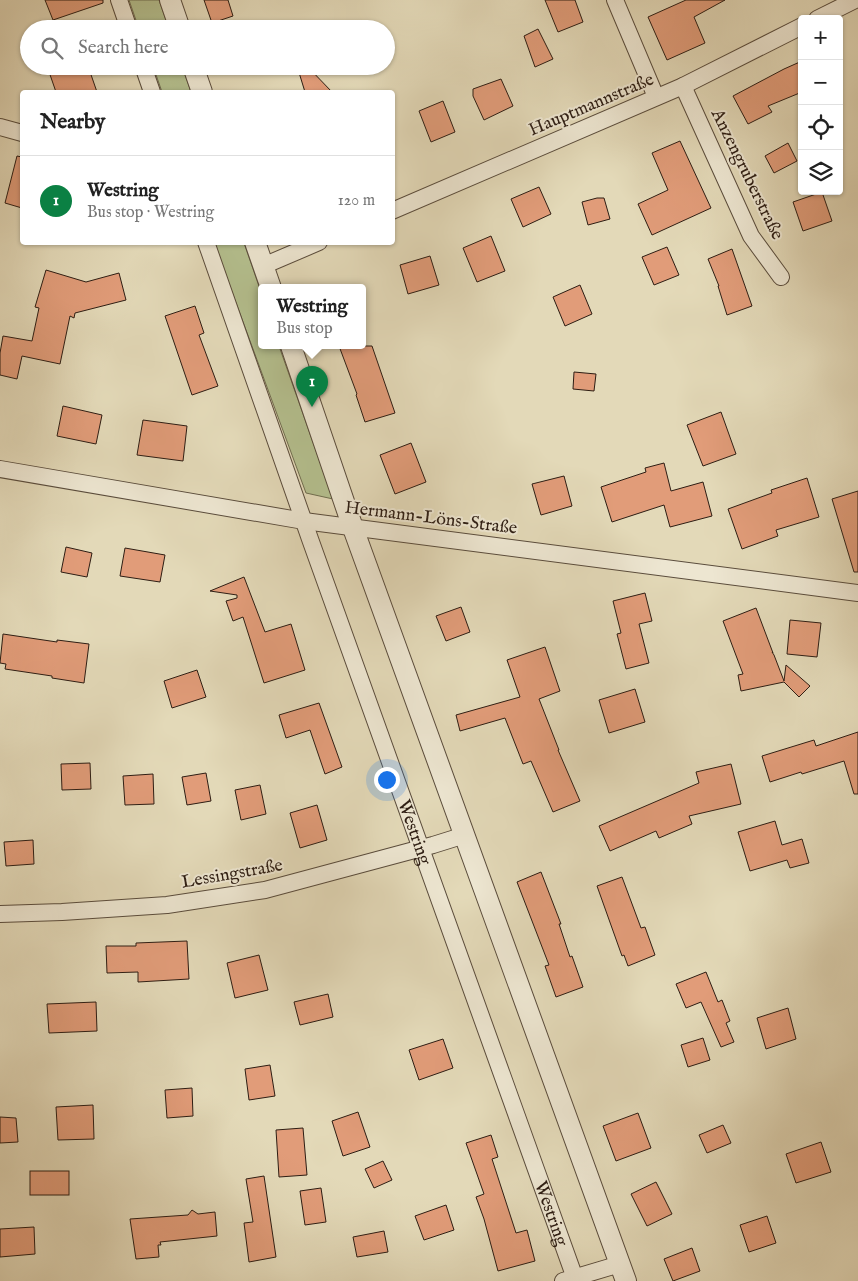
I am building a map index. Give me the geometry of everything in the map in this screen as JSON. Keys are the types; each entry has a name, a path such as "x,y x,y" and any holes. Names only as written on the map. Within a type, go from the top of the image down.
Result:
{"street":[{"path":"119,0 126,20"},
{"path":"170,0 177,20"},
{"path":"615,0 656,97"},
{"path":"825,15 855,0"},
{"name":"Hauptmannstraße","path":"395,210 683,86 798,28"},
{"path":"146,75 151,90"},
{"path":"196,75 201,90"},
{"name":"Anzengruberstraße","path":"683,86 751,236 781,277"},
{"path":"0,127 20,132"},
{"name":"Westring","path":"207,245 571,1280"},
{"path":"256,245 270,284"},
{"path":"263,266 312,245"},
{"path":"292,349 353,528 623,1272 571,1280"},
{"name":"Hermann-Löns-Straße","path":"0,469 304,521 858,592"},
{"name":"Lessingstraße","path":"0,914 167,905 265,890 420,849 465,835"}],"green space":[{"path":"129,0 159,0 166,20 136,20"},
{"path":"156,75 185,75 190,90 161,90"},
{"path":"215,245 245,245 258,284 258,349 280,349 333,499 306,493"}],"building":[{"path":"45,0 103,0 103,3 53,20"},
{"path":"204,0 228,0 233,16 221,20 211,20"},
{"path":"545,0 575,0 583,22 558,32"},
{"path":"686,0 725,0 694,17 705,43 667,60 648,17"},
{"path":"538,29 553,59 535,67 524,36"},
{"path":"798,63 798,94 768,106 772,112 748,124 733,96"},
{"path":"50,75 91,75 96,90 55,90"},
{"path":"300,75 316,75 330,90 304,90"},
{"path":"501,79 513,106 484,120 473,96 473,89"},
{"path":"443,101 455,132 431,142 419,111"},
{"path":"680,141 711,208 652,235 638,204 668,190 652,153"},
{"path":"788,143 797,161 774,173 765,156"},
{"path":"17,156 20,157 20,207 5,203"},
{"path":"539,187 551,214 523,227 511,199"},
{"path":"813,195 823,195 832,221 803,231 793,202"},
{"path":"604,198 610,219 588,225 582,202"},
{"path":"491,236 505,271 477,282 463,248"},
{"path":"667,247 679,275 654,285 642,257"},
{"path":"732,249 752,306 727,315 719,286 708,259"},
{"path":"430,256 439,285 408,294 400,265"},
{"path":"46,270 86,282 119,273 126,300 75,313 74,318 70,316 60,364 22,356 17,379 0,375 0,353 3,336 32,341 39,308 35,307"},
{"path":"580,285 592,314 565,326 553,297"},
{"path":"195,306 204,333 199,335 218,386 192,395 165,316"},
{"path":"366,346 372,346 395,413 365,422 340,349 366,349"},
{"path":"574,372 596,374 594,391 573,389"},
{"path":"63,406 102,415 96,444 57,436"},
{"path":"721,412 736,454 703,466 687,425"},
{"path":"143,420 187,426 183,461 137,455"},
{"path":"411,443 426,482 395,494 380,455"},
{"path":"664,463 671,491 703,482 712,516 670,527 664,505 612,522 601,487 646,472 645,468"},
{"path":"564,476 572,506 541,515 532,484"},
{"path":"807,478 819,517 776,530 778,536 742,549 728,509 772,493 771,490"},
{"path":"858,491 858,572 854,572 832,499"},
{"path":"66,547 92,553 87,577 61,572"},
{"path":"125,548 165,555 160,582 120,576"},
{"path":"244,577 265,632 291,624 305,670 264,683 243,617 233,621 226,601 237,598 237,595 210,591"},
{"path":"645,593 652,621 639,624 649,663 626,669 617,634 621,633 613,601"},
{"path":"461,607 470,632 446,641 436,616"},
{"path":"756,608 784,681 786,665 810,686 799,697 784,682 741,691 738,675 743,674 723,621"},
{"path":"790,620 821,623 817,657 787,654"},
{"path":"3,634 57,642 57,640 89,644 84,683 5,669 6,664 0,663"},
{"path":"545,647 560,691 539,699 580,801 553,812 531,761 523,764 505,718 460,731 456,715 520,697 507,660"},
{"path":"197,670 206,697 172,708 164,681"},
{"path":"635,689 645,722 609,733 599,700"},
{"path":"319,703 342,767 325,774 310,730 286,738 279,715"},
{"path":"858,732 858,794 854,794 844,761 770,782 762,756 814,740 816,746"},
{"path":"90,763 91,789 62,790 61,764"},
{"path":"731,764 741,804 689,816 692,824 659,838 656,831 610,851 599,826 699,783 696,772"},
{"path":"206,773 211,801 187,805 182,777"},
{"path":"153,774 154,804 125,805 123,776"},
{"path":"260,785 266,814 241,820 235,790"},
{"path":"317,805 327,840 300,848 290,813"},
{"path":"775,821 782,845 802,839 809,863 790,868 787,860 750,871 738,832"},
{"path":"33,840 34,864 6,866 4,842"},
{"path":"541,872 561,924 559,924 570,957 572,956 583,987 556,997 545,966 549,965 517,882"},
{"path":"622,877 641,928 645,927 655,955 628,966 624,955 622,956 597,886"},
{"path":"187,941 189,979 138,982 138,972 107,973 106,946 136,946 136,943"},
{"path":"259,955 268,990 235,998 227,963"},
{"path":"706,972 718,1002 722,1000 730,1021 726,1023 734,1042 721,1047 701,1002 686,1008 676,984"},
{"path":"328,994 333,1017 300,1025 294,1002"},
{"path":"96,1002 97,1031 49,1033 47,1004"},
{"path":"788,1008 796,1039 766,1049 757,1018"},
{"path":"703,1038 710,1060 688,1067 681,1045"},
{"path":"443,1039 453,1068 419,1080 409,1050"},
{"path":"270,1065 275,1096 249,1100 245,1069"},
{"path":"192,1088 193,1116 167,1118 165,1090"},
{"path":"93,1105 94,1139 58,1140 56,1107"},
{"path":"358,1112 370,1147 343,1156 332,1121"},
{"path":"638,1113 651,1148 616,1161 603,1126"},
{"path":"0,1117 16,1118 18,1142 0,1143"},
{"path":"723,1125 731,1143 707,1153 699,1135"},
{"path":"303,1128 307,1175 279,1177 276,1130"},
{"path":"491,1135 498,1157 492,1159 516,1233 527,1230 535,1261 498,1271 476,1197 484,1194 466,1143"},
{"path":"821,1142 831,1172 796,1183 786,1154"},
{"path":"383,1161 392,1180 374,1188 365,1169"},
{"path":"30,1171 69,1171 69,1195 30,1195"},
{"path":"264,1176 276,1257 249,1262 244,1223 253,1222 246,1179"},
{"path":"656,1182 672,1214 647,1226 631,1194"},
{"path":"321,1188 326,1222 305,1225 300,1191"},
{"path":"446,1205 454,1230 424,1240 415,1216"},
{"path":"192,1210 198,1214 215,1212 217,1236 160,1242 161,1245 158,1245 159,1257 136,1259 130,1219 188,1215"},
{"path":"767,1216 776,1243 749,1252 740,1225"},
{"path":"34,1227 35,1254 0,1257 0,1229"},
{"path":"384,1231 388,1252 357,1257 353,1237"},
{"path":"692,1248 700,1271 673,1281 664,1259"}],"place":[{"name":"Westring","path":"312,407"}]}
